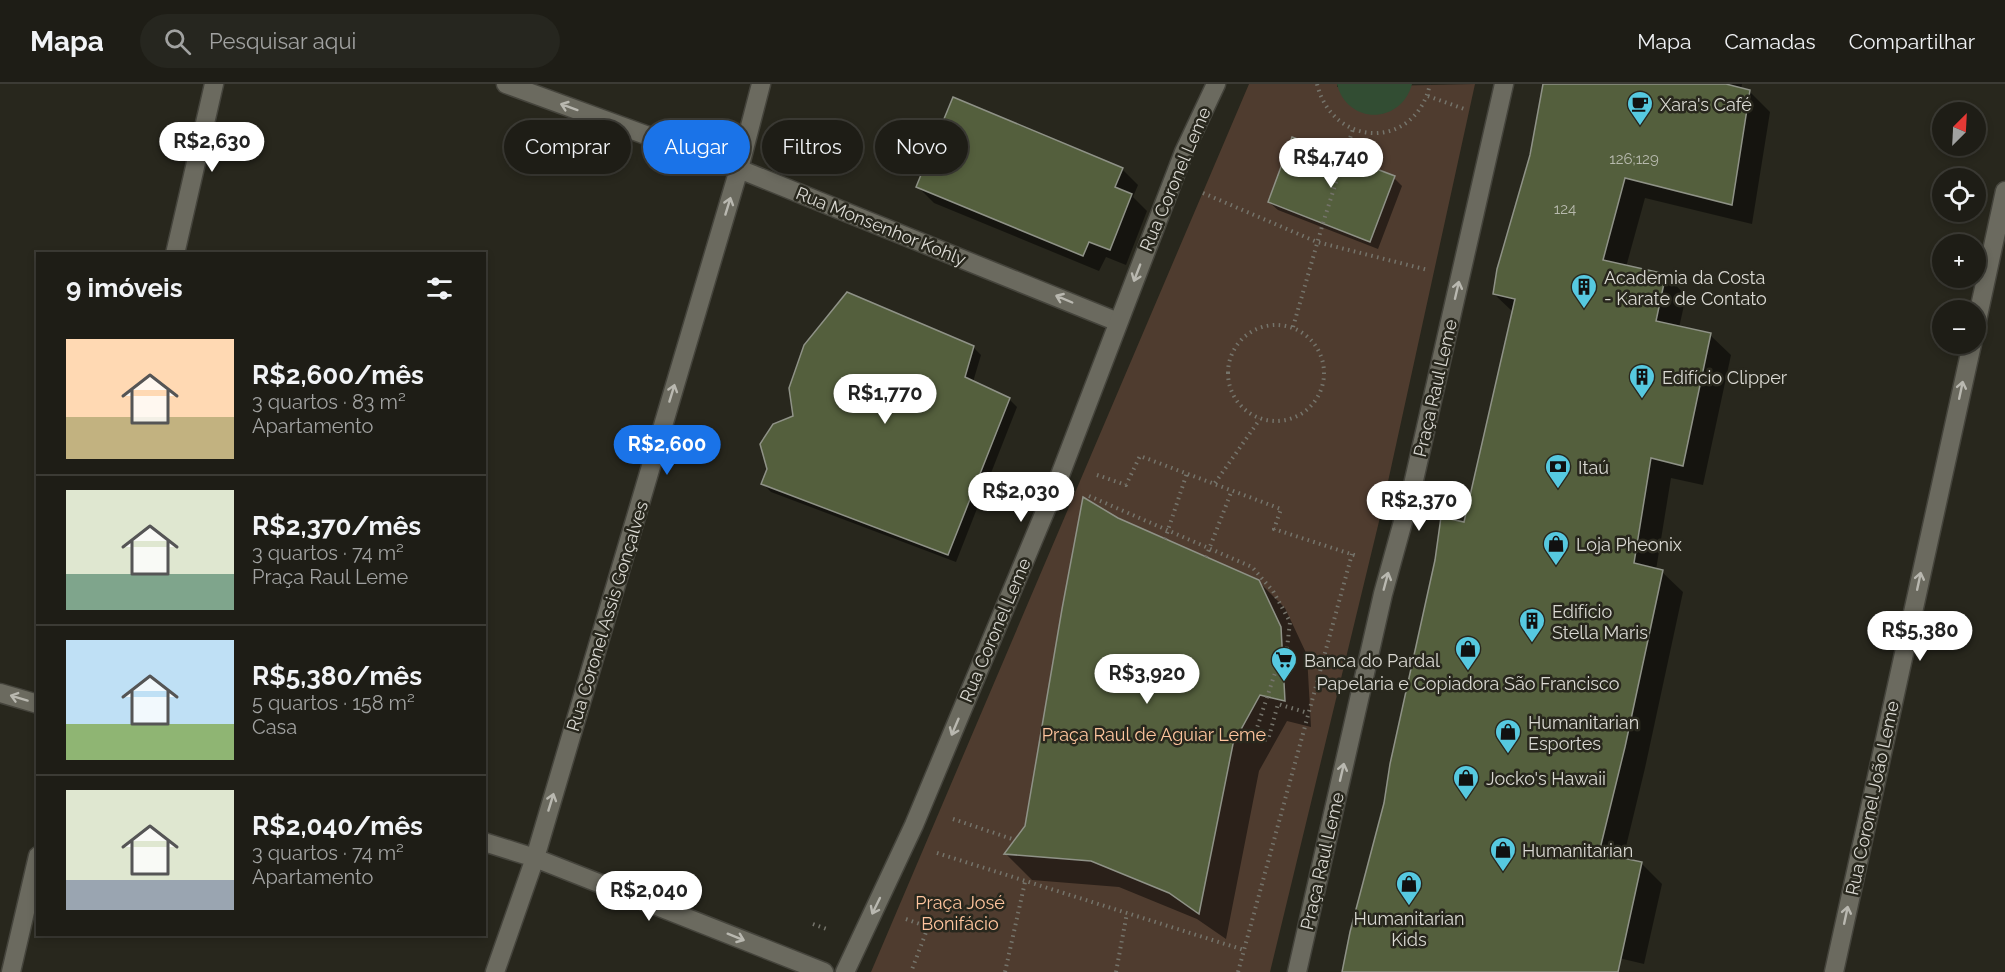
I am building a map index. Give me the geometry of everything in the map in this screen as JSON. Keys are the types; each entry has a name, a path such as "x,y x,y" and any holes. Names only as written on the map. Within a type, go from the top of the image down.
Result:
{"street":[{"path":"175,252 214,84"},
{"name":"Rua Monsenhor Kohly","path":"506,84 643,134"},
{"name":"Rua Coronel Assis Gonçalves","path":"750,126 761,84"},
{"name":"Rua Coronel Leme","path":"845,972 923,803 1057,483 1184,152 1216,84"},
{"name":"Praça Raul Leme","path":"1297,972 1383,594 1412,489 1504,84"},
{"name":"Rua Monsenhor Kohly","path":"750,173 1118,322"},
{"name":"Rua Coronel Assis Gonçalves","path":"495,972 535,858 738,174"},
{"path":"1982,300 2005,191"},
{"name":"Rua Coronel João Leme","path":"1833,972 1970,354"},
{"path":"0,693 36,703"},
{"path":"486,843 535,858 824,972"},
{"path":"11,972 36,865"}],"path":[{"path":"1317,84 1323,104 1336,119 1353,129 1371,133 1389,132 1406,124 1418,112 1428,96 1430,84"},
{"path":"1428,96 1470,111"},
{"path":"1293,327 1353,129"},
{"path":"1202,192 1317,242 1433,271"},
{"path":"1277,325 1293,327 1307,336 1318,349 1325,365 1324,382 1319,398 1308,410 1293,419 1276,422 1260,419 1246,412 1236,400 1229,386 1227,372 1230,357 1238,343 1249,332 1277,325"},
{"path":"1215,483 1260,419"},
{"path":"1092,473 1126,485 1140,456 1281,509 1274,529 1360,557"},
{"path":"1165,539 1187,473"},
{"path":"1206,557 1232,490"},
{"path":"1082,494 1252,567 1273,591 1290,622 1287,648 1275,673 1254,737 1268,740 1278,704 1308,713"},
{"path":"1238,972 1352,554"},
{"path":"945,816 1015,840"},
{"path":"930,850 1244,950"},
{"path":"1005,972 1026,882"},
{"path":"1116,972 1127,913"},
{"path":"905,919 928,927 911,972"}],"green space":[{"name":"Praça Raul de Aguiar Leme","path":"1249,84 1337,84 1337,87 1475,84 1382,509 1270,972 871,972"}],"shaded area":[{"path":"1337,84 1412,84 1406,97 1397,107 1386,113 1374,115 1362,113 1351,107"}],"building":[{"path":"1543,84 1726,84 1750,90 1732,205 1625,178 1603,260 1666,274 1656,321 1711,333 1683,466 1651,458 1634,563 1663,570 1625,747 1599,853 1642,862 1618,972 1342,972 1350,932 1384,803 1390,764 1435,560 1441,517 1464,522 1515,299 1493,294 1497,269 1530,155"},
{"path":"953,97 1123,168 1115,187 1132,194 1110,250 1089,242 1083,256 916,187 921,174 968,174 968,120 944,120"},
{"path":"1292,137 1395,176 1370,242 1268,202"},
{"path":"847,292 974,346 965,377 1010,398 948,555 761,484 767,469 760,444 773,424 793,416 789,388 804,345"},
{"path":"1083,497 1118,518 1259,580 1281,627 1285,701 1260,695 1233,744 1199,914 1169,893 1091,861 1004,854 1025,826"}],"place":[{"name":"Xara's Café","path":"1640,127"},
{"name":"Academia da Costa - Karate de Contato","path":"1584,310"},
{"name":"Edifício Clipper","path":"1642,400"},
{"name":"Itaú","path":"1558,490"},
{"name":"Loja Pheonix","path":"1556,567"},
{"name":"Edifício Stella Maris","path":"1532,644"},
{"name":"Papelaria e Copiadora São Francisco","path":"1468,672"},
{"name":"Banca do Pardal","path":"1284,683"},
{"name":"Humanitarian Esportes","path":"1508,755"},
{"name":"Jocko's Hawaii","path":"1466,801"},
{"name":"Humanitarian","path":"1503,873"},
{"name":"Humanitarian Kids","path":"1409,907"}],"park label":[{"name":"Praça José Bonifácio","path":"960,912"}]}
